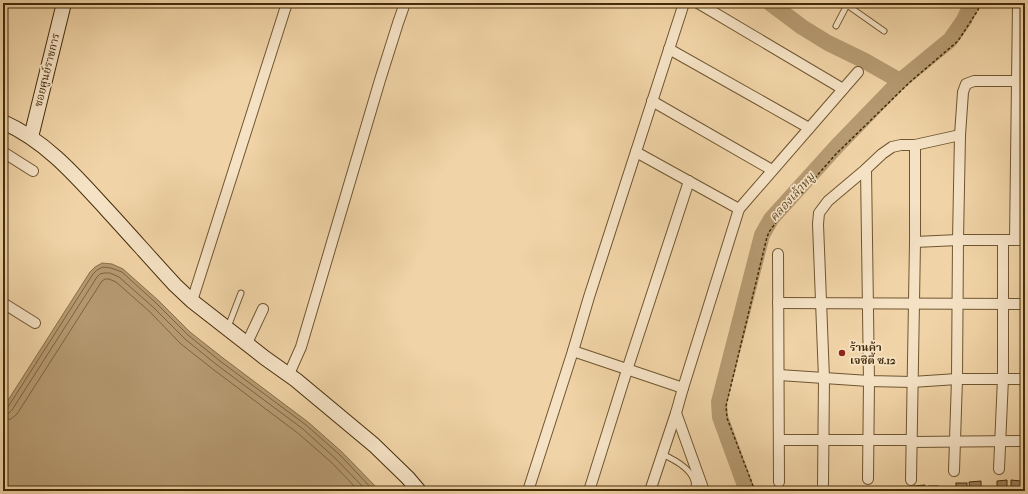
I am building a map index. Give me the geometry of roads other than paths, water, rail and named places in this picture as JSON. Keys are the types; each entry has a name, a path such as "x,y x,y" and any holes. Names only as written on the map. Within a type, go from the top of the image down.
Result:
{"street":[{"name":"ซอยศูนย์ราชการ","path":"31,137 64,3"},
{"path":"192,301 287,3"},
{"path":"289,374 301,346 382,73 405,3"},
{"path":"528,491 684,3"},
{"path":"698,3 843,89"},
{"path":"915,242 1020,240 1021,81 1018,3"},
{"path":"669,49 808,128"},
{"path":"650,491 676,413 739,209 858,72"},
{"path":"954,471 957,379 960,135 963,92 966,84 974,81 1021,81"},
{"path":"652,101 772,170"},
{"path":"3,122 31,137 51,151 71,170 175,285 192,301 265,358 289,374 374,445 408,478 418,491"},
{"path":"823,484 824,378 818,224 819,213 828,201 892,147 901,145 915,145 960,135"},
{"path":"911,480 915,145"},
{"path":"3,152 33,171"},
{"path":"636,152 739,209"},
{"path":"866,169 869,381 868,479"},
{"path":"589,491 689,181"},
{"path":"999,469 1003,378 1003,240"},
{"path":"778,254 779,482"},
{"path":"3,303 35,323"},
{"path":"778,303 1025,304"},
{"path":"247,343 264,309"},
{"path":"573,351 683,388"},
{"path":"779,375 869,381 912,382 957,379 1025,379"},
{"path":"676,413 704,491"},
{"path":"779,440 1025,441"}],"lane":[{"path":"836,26 848,4 884,31"},
{"path":"228,328 241,293"},
{"path":"662,454 680,463 689,473 694,481 693,491"}],"water":[{"path":"102,263 112,264 123,269 159,301 190,332 308,422 342,452 380,491 3,491 3,408 90,272"}],"waterway":[{"path":"770,3 802,27 828,43 865,61 900,81"},
{"name":"คลองเล้าหมู","path":"747,491 720,417 719,402 762,235 771,219 837,146 900,81 950,40 964,20 972,3"}],"place":[{"name":"ร้านค้า เจซิตี้ ซ.12","path":"842,353"}]}
